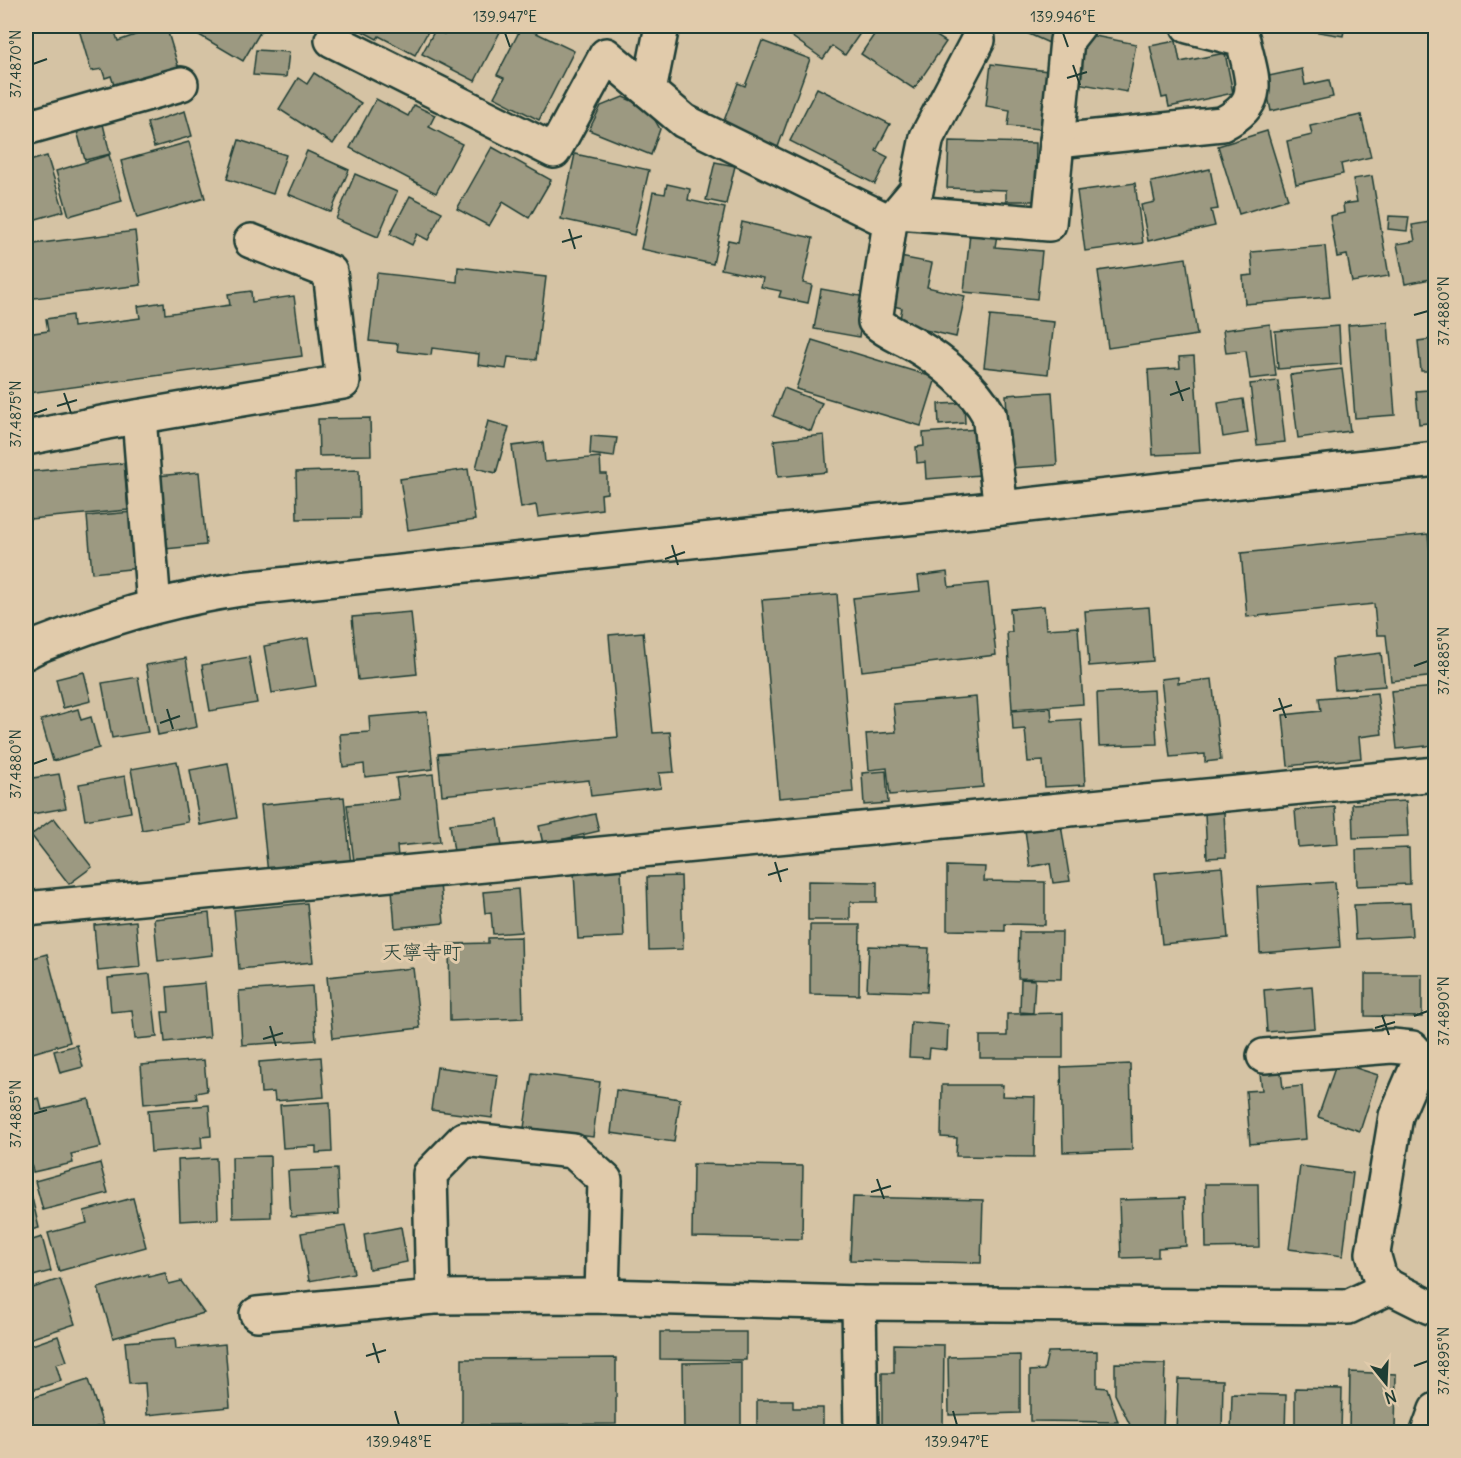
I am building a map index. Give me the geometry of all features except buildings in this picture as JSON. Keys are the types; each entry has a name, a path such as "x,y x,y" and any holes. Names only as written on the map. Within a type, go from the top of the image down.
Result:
{"street":[{"path":"649,91 662,26"},
{"path":"332,40 554,151 606,55 684,121 894,217 1049,224 1067,40 1078,26"},
{"path":"1057,141 1222,123 1238,116 1249,103 1252,93 1252,80 1244,40 1188,26"},
{"path":"978,40 927,137 916,191 894,217 875,321 887,332 915,345 957,376 982,403 989,416 1000,508"},
{"path":"26,128 181,84"},
{"path":"26,438 343,382 330,272 251,241"},
{"path":"139,417 154,606"},
{"path":"26,642 154,606 195,596 241,589 1436,459"},
{"path":"26,909 1436,774"},
{"path":"1264,1056 1392,1046 1412,1048 1421,1058 1396,1116 1372,1253 1380,1278 1390,1287 1430,1306 1436,1306"},
{"path":"432,1297 430,1174 464,1139 573,1151 605,1180 602,1296"},
{"path":"257,1314 432,1297 602,1296 859,1303 1348,1307 1390,1287"},
{"path":"859,1303 861,1432"},
{"path":"1428,1432 1436,1410"}],"district":[{"name":"天寧寺町","path":"422,951"}]}
